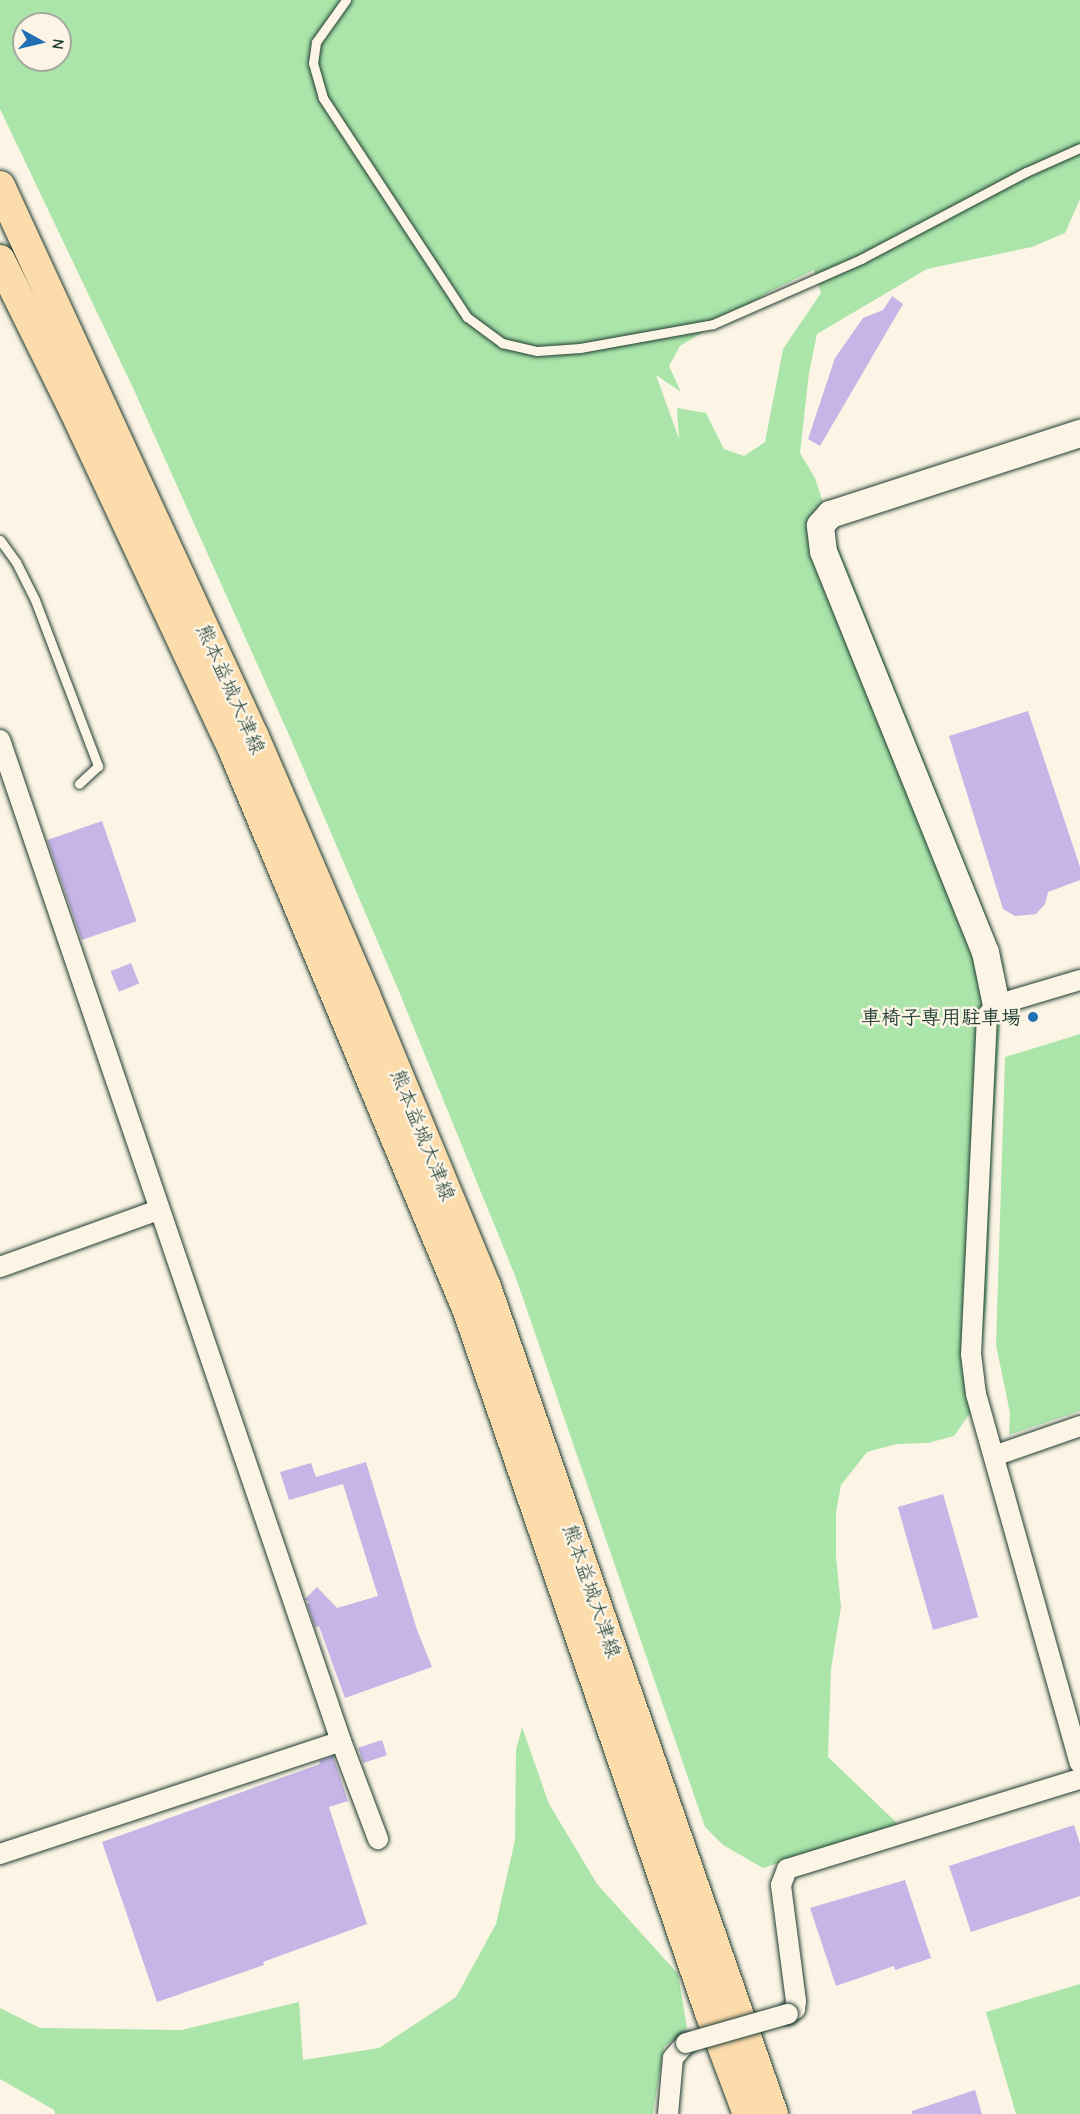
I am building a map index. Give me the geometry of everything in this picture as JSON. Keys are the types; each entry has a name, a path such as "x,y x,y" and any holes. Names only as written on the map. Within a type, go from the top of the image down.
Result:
{"main road":[{"name":"熊本益城大津線","path":"0,186 254,737 365,995 486,1287 773,2114"},
{"name":"熊本益城大津線","path":"0,260 75,412 235,754 468,1311 710,2013 748,2114"}],"street":[{"path":"996,1005 985,952 822,551 820,525 830,514 1080,434"},
{"path":"0,740 340,1741 378,1839"},
{"path":"1080,980 996,1005 987,1016 971,1354 976,1394 1080,1763"},
{"path":"0,1267 158,1210"},
{"path":"994,1456 1080,1426"},
{"path":"0,1854 340,1741"},
{"path":"668,2114 673,2058 686,2043 788,2014 795,2009 796,2001 781,1886 787,1869 1080,1779"}],"lane":[{"path":"346,0 316,42 313,63 323,98 467,317 502,343 537,351 580,348 713,324 861,259 1026,172 1080,148"},
{"path":"0,540 16,562 35,600 98,766 79,784"}],"green space":[{"path":"0,0 1080,0 1080,199 1065,233 1032,247 927,269 817,334 809,373 800,453 815,478 835,539 988,920 1004,966 991,1163 987,1298 975,1406 954,1436 928,1443 897,1444 867,1452 841,1485 836,1512 836,1556 841,1607 831,1669 828,1757 899,1825 763,1868 723,1845 705,1827 516,1278 398,989 289,735 134,390 0,109","holes":["814,270 821,293 783,349 765,442 744,456 724,449 706,413 677,408 679,439 656,375 681,392 669,366 680,346 769,292"]},
{"path":"1080,1034 1080,1411 1009,1435 1010,1413 996,1345 1005,1057"},
{"path":"522,1727 549,1804 597,1884 678,1974 687,2028 664,2047 653,2114 55,2114 54,2110 0,2079 0,2008 40,2028 181,2030 299,2002 303,2060 379,2048 456,1997 496,1924 515,1840 516,1750"},
{"path":"1080,1984 1080,2114 1016,2114 986,2012"}],"building":[{"path":"892,296 903,304 820,446 808,439 835,358 863,318 883,310"},
{"path":"1028,711 1080,867 1080,880 1048,892 1045,904 1036,914 1015,916 1003,909 949,736"},
{"path":"102,821 137,921 82,940 47,840"},
{"path":"131,963 139,983 119,992 111,971"},
{"path":"366,1462 417,1630 432,1667 345,1698 319,1626 315,1627 307,1604 309,1602 305,1599 317,1587 337,1608 378,1596 343,1484 289,1500 280,1472 311,1463 316,1477"},
{"path":"943,1494 978,1617 933,1630 898,1507"},
{"path":"382,1740 387,1755 363,1763 358,1748"},
{"path":"333,1756 348,1801 329,1807 367,1924 263,1962 264,1965 157,2002 102,1842 320,1764 319,1761"},
{"path":"1074,1825 1080,1844 1080,1896 971,1932 949,1866"},
{"path":"905,1880 931,1958 895,1970 894,1966 836,1986 810,1908"},
{"path":"975,2090 982,2114 912,2114 912,2111"}],"place":[{"name":"車椅子専用駐車場","path":"1033,1017"}]}
